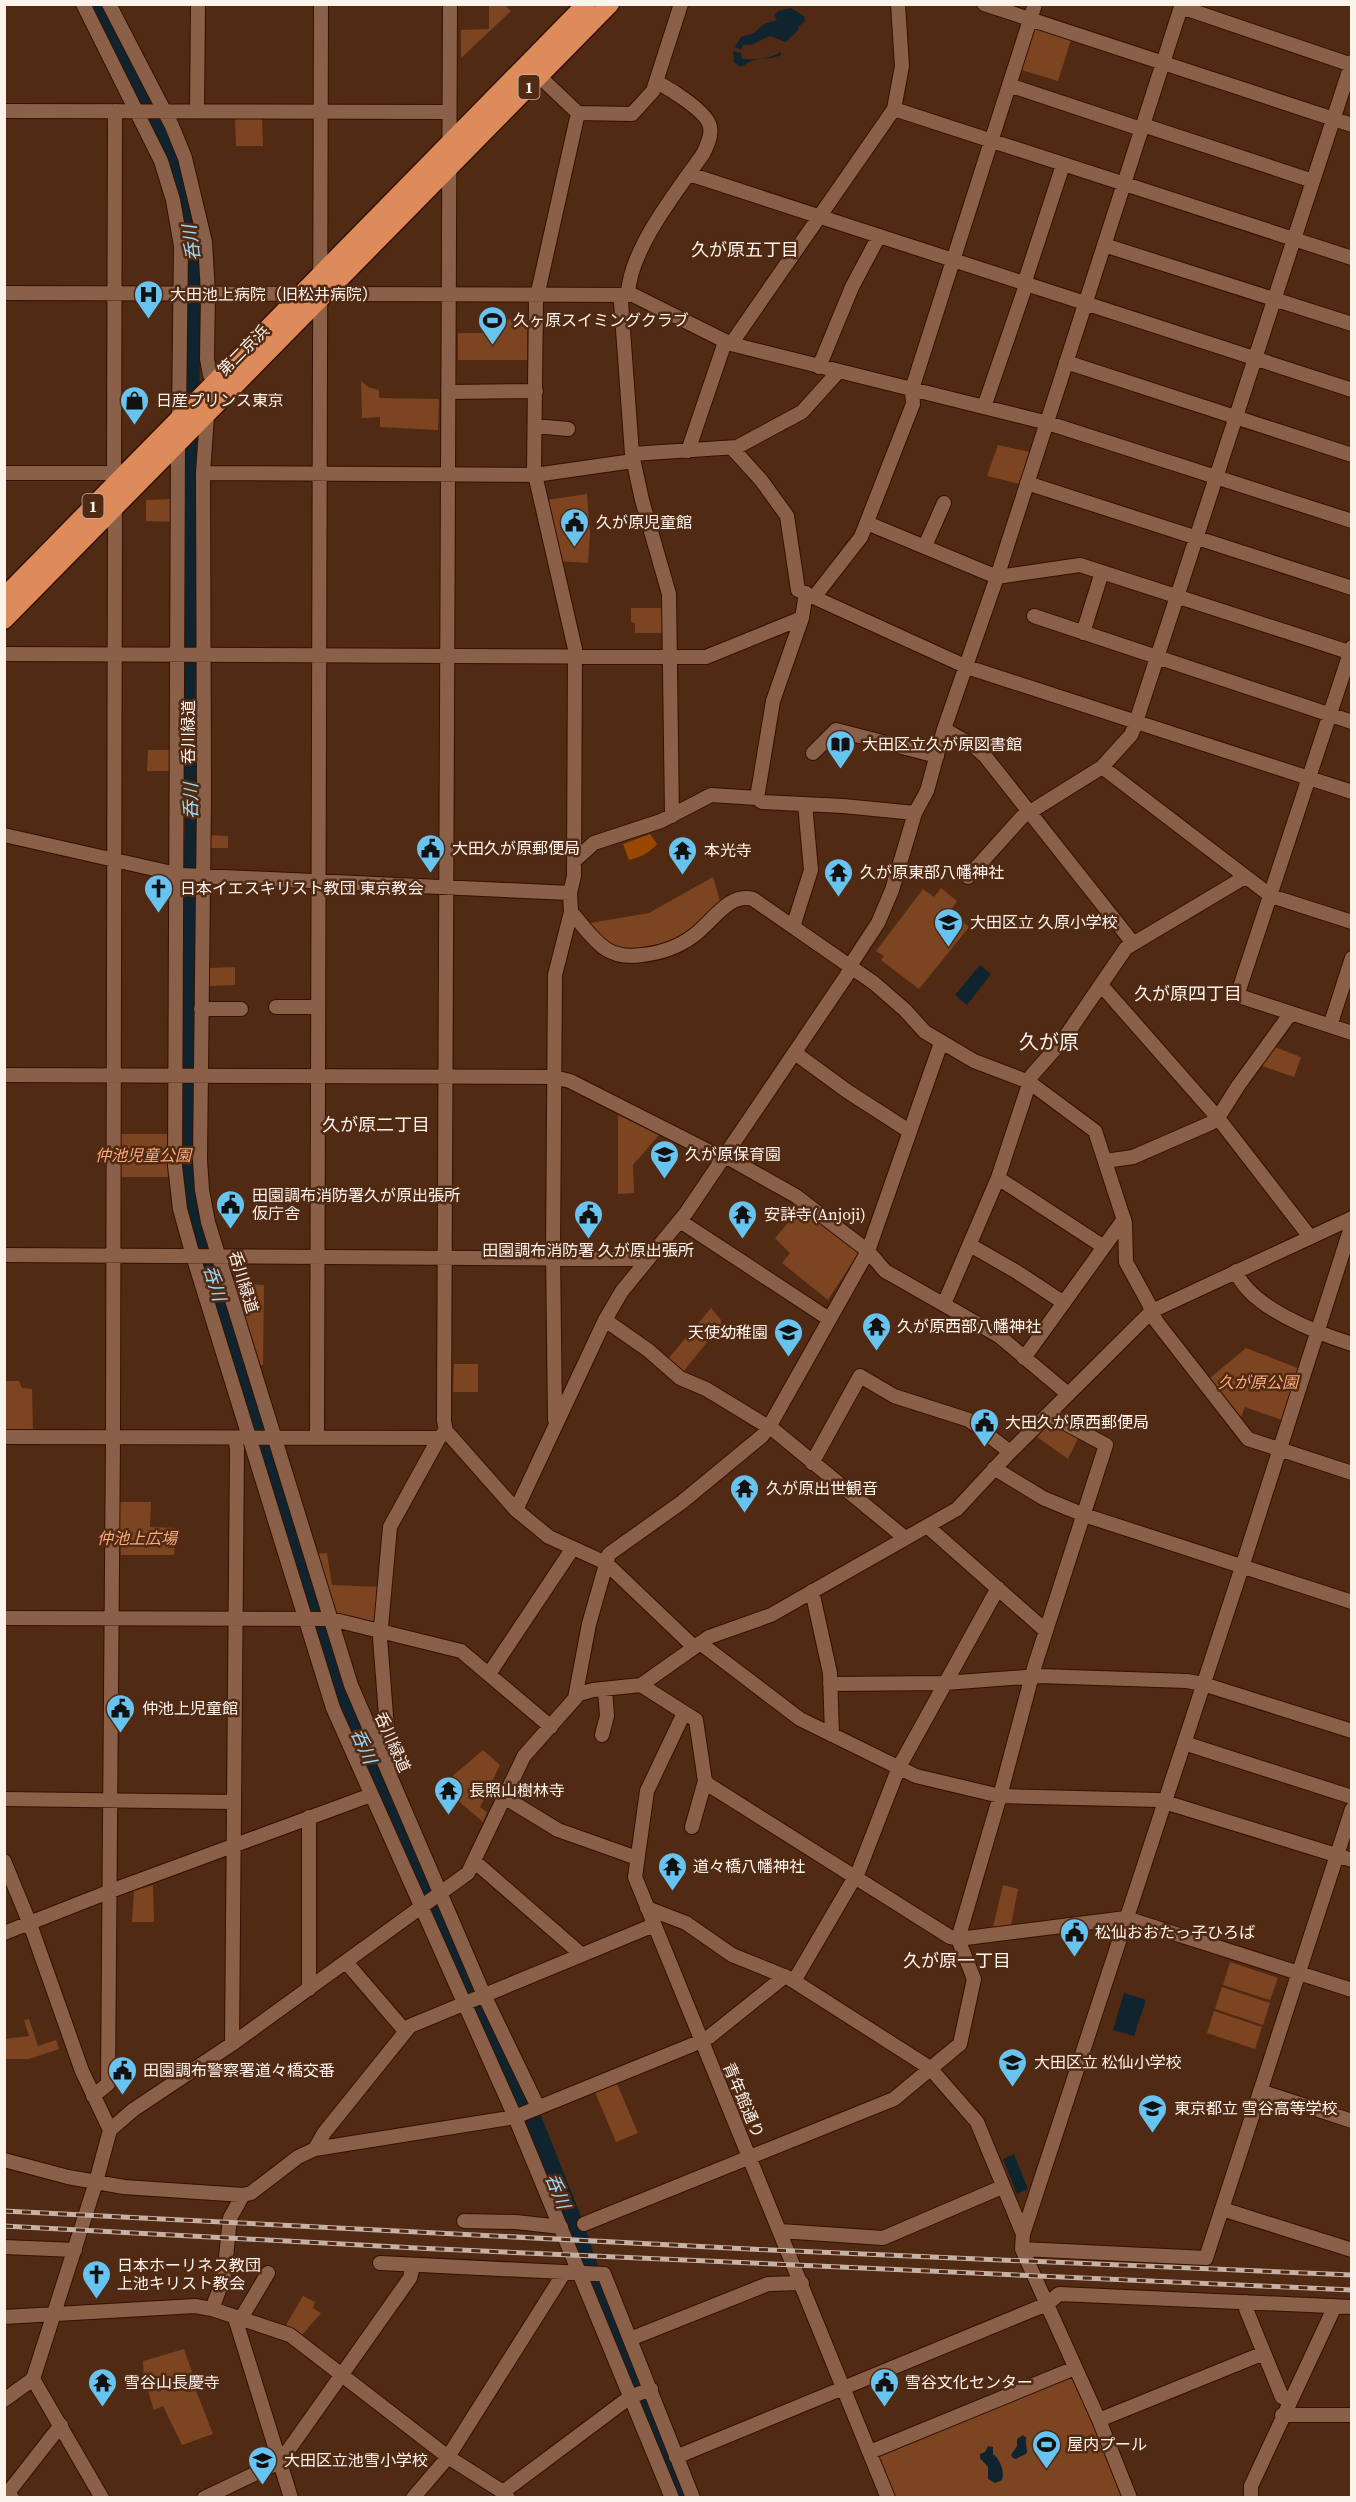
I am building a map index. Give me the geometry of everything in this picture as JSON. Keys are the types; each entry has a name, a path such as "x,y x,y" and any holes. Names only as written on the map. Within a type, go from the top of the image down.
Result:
{"highway":[{"name":"第二京浜","path":"4,597 117,476 181,417 586,4"},
{"name":"第二京浜","path":"4,620 610,4"}],"street":[{"path":"83,4 161,161 173,200 181,236 181,417"},
{"path":"109,4 184,158 202,225 207,359 210,375 216,381"},
{"path":"197,111 198,4"},
{"path":"317,1437 319,655 323,295 321,4"},
{"path":"391,1778 380,1631 390,1527 443,1434 444,1421 450,4"},
{"path":"540,77 578,113 632,114 653,91 681,4"},
{"path":"688,451 728,343 894,109 902,66 898,4"},
{"path":"984,4 1352,125"},
{"path":"757,798 773,701 810,595 852,550 867,523 913,404 912,389 1035,4"},
{"path":"516,1510 605,1320 622,1291 680,1221 795,1053 878,923 892,890 915,813 927,791 944,729 967,667 1048,423 1084,303 1181,6 1351,64 1179,596 1131,735 1102,766 1022,817 968,877"},
{"path":"657,82 704,115 710,125 708,142 640,249 625,294 626,387 632,458 669,594 672,816"},
{"path":"1009,85 1313,181"},
{"path":"894,109 1352,258"},
{"path":"4,111 449,112"},
{"path":"4,473 117,476 115,111"},
{"path":"555,1425 553,1258 555,975 571,912 570,893 574,876 575,656 535,475 537,294 578,113"},
{"path":"984,407 1063,165"},
{"path":"689,174 1352,390"},
{"path":"819,367 852,287 879,236"},
{"path":"1104,245 1352,324"},
{"path":"4,293 633,295 728,343 1048,423 1352,521"},
{"path":"1066,362 1352,455"},
{"path":"203,473 535,475 632,458 732,448 802,412 838,372"},
{"path":"448,392 536,391"},
{"name":"呑川緑道","path":"204,418 200,1075 202,1190 208,1222 351,1685 483,1995 537,2105"},
{"path":"535,426 568,429"},
{"path":"180,442 178,1075 175,1166 180,1209 245,1438 307,1618 333,1708 466,2002 672,2498"},
{"path":"732,448 761,480 787,516 798,590 967,667 1352,792"},
{"path":"1028,483 1352,588"},
{"path":"925,546 944,503"},
{"path":"93,2096 108,2084 113,1438 115,508"},
{"path":"867,523 997,577 1080,566 1351,651 1238,993 1239,996 1352,1034"},
{"path":"1083,633 1102,572"},
{"path":"1034,616 1352,722"},
{"path":"4,654 708,657 802,618"},
{"path":"944,729 975,747 985,756 1133,943"},
{"path":"813,753 836,730 937,756"},
{"path":"1102,766 1271,896 1352,922"},
{"path":"574,861 594,843 672,816 711,795 757,798 762,802 915,813"},
{"path":"793,927 811,870 805,804"},
{"path":"4,835 179,875 570,893"},
{"path":"944,1304 998,1178 1032,1075 1063,1040 1126,948 1245,877"},
{"path":"571,912 604,948 624,956 664,952 693,936 731,902 743,897 753,899 874,983 905,1010 924,1032 974,1061 1029,1082 1095,1131 1124,1219 1126,1262 1156,1321 1248,1439 1352,1473"},
{"path":"1330,1026 1352,958"},
{"path":"1101,985 1218,1118 1310,1237"},
{"path":"276,1007 318,1007"},
{"path":"201,1009 241,1009"},
{"path":"1105,1161 1133,1157 1218,1118 1291,1013"},
{"path":"575,1698 589,1624 609,1554 682,1502 762,1436 868,1251 941,1043"},
{"path":"795,1053 847,1091 909,1131"},
{"path":"4,1075 554,1077 570,1081 716,1155 725,1156 796,1196 868,1251 885,1270 999,1336 1068,1394"},
{"path":"998,1178 1104,1247"},
{"path":"4,2400 33,2379 52,2314 75,2250 110,2130 468,1873 524,1756 575,1698 584,1692 641,1685 714,1635 771,1615 957,1509 994,1468 1152,1311 1352,1218"},
{"path":"1024,1358 1124,1219"},
{"path":"680,1221 829,1319"},
{"path":"1130,2498 1099,2420 1022,2249 1023,2235 1352,1224"},
{"path":"970,1245 1064,1303"},
{"path":"4,1255 648,1259"},
{"path":"1236,1271 1239,1279 1253,1297 1317,1333 1352,1344"},
{"path":"605,1320 648,1350 680,1378 706,1389 768,1426 905,1538"},
{"path":"812,1463 860,1376 894,1396 969,1420 1010,1452"},
{"path":"584,2224 894,2098 960,2044 974,1979 958,1939 1032,1677 1106,1445 1048,1414"},
{"path":"4,1437 273,1438 443,1434 516,1510 549,1538 606,1563 697,1645 800,1719 916,1776 1000,1796 1165,1801 1352,1860"},
{"path":"232,2044 237,1449 245,1438"},
{"path":"994,1468 1043,1498 1084,1515 1352,1602"},
{"path":"927,1526 1046,1631"},
{"path":"489,1674 573,1548"},
{"path":"4,2160 66,2177 124,2187 243,2195 251,2193 298,2157 315,2149 515,2117 537,2105 710,2037 790,1978 854,1877 898,1767 998,1588"},
{"path":"812,1591 830,1673 832,1735"},
{"path":"4,1618 330,1619 461,1651 551,1727"},
{"path":"830,1684 945,1683 1032,1677 1187,1681 1352,1731"},
{"path":"641,1685 696,1720 705,1781 692,1827"},
{"path":"602,1735 607,1716 605,1689"},
{"name":"青年館通り","path":"684,1713 648,1788 634,1877 888,2498"},
{"path":"1184,1743 1352,1797"},
{"path":"705,1781 950,1937 958,1939 1126,1918 1352,1990"},
{"path":"4,1933 110,1891 371,1795"},
{"path":"504,1797 558,1830 637,1858"},
{"path":"4,1799 234,1802"},
{"path":"1022,2249 1206,2258 1352,1809"},
{"path":"309,1817 309,1989"},
{"path":"4,1861 30,1924 93,2096 110,2130"},
{"path":"474,1861 582,1955"},
{"path":"647,1908 686,1923 732,1955 790,1978 930,2068 977,2122 1023,2235"},
{"path":"315,2149 324,2133 410,2026 654,1925"},
{"path":"346,1962 405,2031"},
{"path":"1260,2091 1352,2121"},
{"path":"780,2231 882,2238 1002,2187"},
{"path":"212,2310 224,2277 230,2218 243,2195"},
{"path":"1222,2209 1352,2250"},
{"path":"464,2221 516,2222 561,2227"},
{"path":"4,2247 75,2250"},
{"path":"380,2264 604,2274 693,2498"},
{"path":"204,2498 280,2462 411,2278 413,2266"},
{"path":"268,2273 238,2319 291,2498"},
{"path":"412,2498 448,2457 564,2273"},
{"path":"630,2339 768,2284 802,2283"},
{"path":"676,2457 1047,2304 1059,2294 1352,2307"},
{"path":"1246,2302 1246,2308 1282,2397 1290,2402"},
{"path":"4,2317 195,2306 290,2335 448,2457 505,2495 632,2397 649,2389"},
{"path":"1251,2498 1251,2486 1282,2415 1335,2306"},
{"path":"1099,2420 1264,2353"},
{"path":"870,2452 1075,2368"},
{"path":"33,2379 102,2498"},
{"path":"1282,2415 1352,2415"},
{"path":"12,2498 7,2494 61,2425"}],"green space":[{"path":"489,5 505,5 511,11 461,58 461,30 489,29"},
{"path":"1033,26 1071,40 1058,81 1015,68"},
{"path":"235,117 262,117 263,146 236,146"},
{"name":"久ヶ原スイミングクラブ","path":"486,319 527,320 527,360 458,360 458,333 486,333"},
{"path":"361,381 368,387 379,390 379,398 439,399 438,430 380,427 380,417 362,418"},
{"path":"998,445 1030,452 1020,484 987,476"},
{"path":"587,494 590,534 588,563 558,561 546,500"},
{"path":"171,499 172,522 146,521 146,500"},
{"path":"631,608 664,608 664,633 635,633 635,623 631,622"},
{"path":"148,750 172,750 173,771 147,771"},
{"path":"209,835 228,836 228,848 209,848"},
{"path":"713,877 720,901 688,933 663,947 628,951 608,943 590,923 649,913"},
{"path":"941,888 957,901 950,911 969,927 919,989 881,960 884,956 876,951 923,889 934,897"},
{"path":"235,967 235,985 209,986 208,968"},
{"path":"1272,1046 1301,1057 1294,1077 1262,1066 1261,1062"},
{"path":"618,1115 659,1135 633,1165 634,1193 618,1194"},
{"name":"仲池児童公園","path":"117,1134 171,1134 171,1177 116,1177"},
{"path":"800,1209 859,1252 828,1300 782,1263 790,1253 775,1238"},
{"path":"231,1283 264,1285 263,1365 256,1365"},
{"path":"711,1308 721,1320 721,1325 683,1372 668,1359"},
{"name":"久が原公園","path":"1246,1348 1300,1369 1282,1420 1245,1407 1241,1417 1210,1378"},
{"path":"454,1364 478,1364 478,1392 453,1392"},
{"path":"4,1381 19,1381 22,1388 32,1389 33,1432 5,1432"},
{"path":"1053,1421 1079,1436 1068,1459 1037,1437"},
{"name":"仲池上広場","path":"119,1502 151,1502 150,1527 176,1528 174,1555 121,1555"},
{"path":"327,1553 332,1585 380,1587 376,1625 331,1613 313,1554"},
{"path":"483,1750 500,1765 480,1807 487,1812 483,1822 441,1786"},
{"path":"153,1885 154,1922 132,1922 134,1891"},
{"path":"1003,1885 1018,1889 1011,1925 993,1927"},
{"path":"1230,1962 1278,1978 1270,2000 1223,1985"},
{"path":"1222,1987 1270,2003 1263,2025 1215,2009"},
{"path":"1214,2011 1262,2027 1255,2049 1207,2033"},
{"path":"29,2019 38,2046 56,2040 59,2049 29,2059 5,2059 5,2039 29,2036 24,2020"},
{"path":"617,2084 638,2133 616,2142 595,2092"},
{"path":"303,2296 315,2302 313,2308 321,2313 302,2335 286,2325"},
{"path":"184,2349 192,2372 189,2373 213,2434 182,2445 163,2406 154,2410 144,2379 143,2361"},
{"path":"1068,2378 1078,2381 1122,2497 893,2497 878,2461 882,2452"}],"shaded area":[{"path":"650,834 657,844 652,850 629,860 623,844"}],"water":[{"name":"呑川","path":"87,5 106,5 178,152 197,223 201,273 196,651 199,672 196,673 195,697 198,699 195,815 198,816 198,1188 329,1619 538,2108 584,2224 601,2275 691,2497 677,2497 340,1708 183,1206 180,1169 180,1010 186,782 183,782 185,673 183,672 183,651 185,651 186,477 184,467 183,229"},
{"path":"791,8 804,16 805,21 786,42 770,36 751,45 743,45 741,50 735,47 741,37 754,33 764,24 777,20 774,15 778,11"},
{"path":"733,51 741,53 742,59 761,59 755,60 742,66 734,62"},
{"path":"781,52 781,55 774,57 763,59"},
{"path":"980,965 991,974 967,1005 955,995"},
{"path":"1124,1993 1146,2000 1134,2036 1113,2030"},
{"path":"1014,2154 1028,2189 1017,2194 1003,2159"},
{"path":"1023,2435 1026,2438 1027,2453 1016,2459 1013,2458 1011,2455 1017,2446 1017,2439"},
{"path":"988,2446 993,2447 993,2454 1002,2469 1002,2480 995,2483 988,2479 988,2467 980,2458 980,2454 985,2452"}],"railway":[{"path":"4,2211 771,2250 1352,2275"},
{"path":"4,2226 416,2248 1352,2290"}],"place":[{"name":"大田池上病院（旧松井病院）","path":"149,320"},
{"name":"久ヶ原スイミングクラブ","path":"492,346"},
{"name":"日産プリンス東京","path":"135,426"},
{"name":"久が原児童館","path":"575,548"},
{"name":"大田区立久が原図書館","path":"841,770"},
{"name":"大田久が原郵便局","path":"431,874"},
{"name":"本光寺","path":"683,876"},
{"name":"久が原東部八幡神社","path":"839,898"},
{"name":"日本イエスキリスト教団 東京教会","path":"159,914"},
{"name":"大田区立 久原小学校","path":"949,948"},
{"name":"久が原保育園","path":"664,1180"},
{"name":"田園調布消防署久が原出張所 仮庁舎","path":"231,1230"},
{"name":"田園調布消防署 久が原出張所","path":"588,1240"},
{"name":"安詳寺(Anjoji)","path":"743,1240"},
{"name":"久が原西部八幡神社","path":"876,1352"},
{"name":"天使幼稚園","path":"789,1358"},
{"name":"大田久が原西郵便局","path":"984,1448"},
{"name":"久が原出世観音","path":"745,1514"},
{"name":"仲池上児童館","path":"121,1734"},
{"name":"長照山樹林寺","path":"448,1816"},
{"name":"道々橋八幡神社","path":"672,1892"},
{"name":"松仙おおたっ子ひろば","path":"1074,1958"},
{"name":"大田区立 松仙小学校","path":"1013,2088"},
{"name":"田園調布警察署道々橋交番","path":"122,2096"},
{"name":"東京都立 雪谷高等学校","path":"1153,2134"},
{"name":"日本ホーリネス教団 上池キリスト教会","path":"96,2300"},
{"name":"雪谷山長慶寺","path":"103,2408"},
{"name":"雪谷文化センター","path":"884,2408"},
{"name":"屋内プール","path":"1046,2470"},
{"name":"大田区立池雪小学校","path":"263,2486"}],"district":[{"name":"久が原五丁目","path":"745,249"},
{"name":"久が原四丁目","path":"1188,993"},
{"name":"久が原","path":"1049,1042"},
{"name":"久が原二丁目","path":"376,1124"},
{"name":"久が原一丁目","path":"957,1960"}]}
